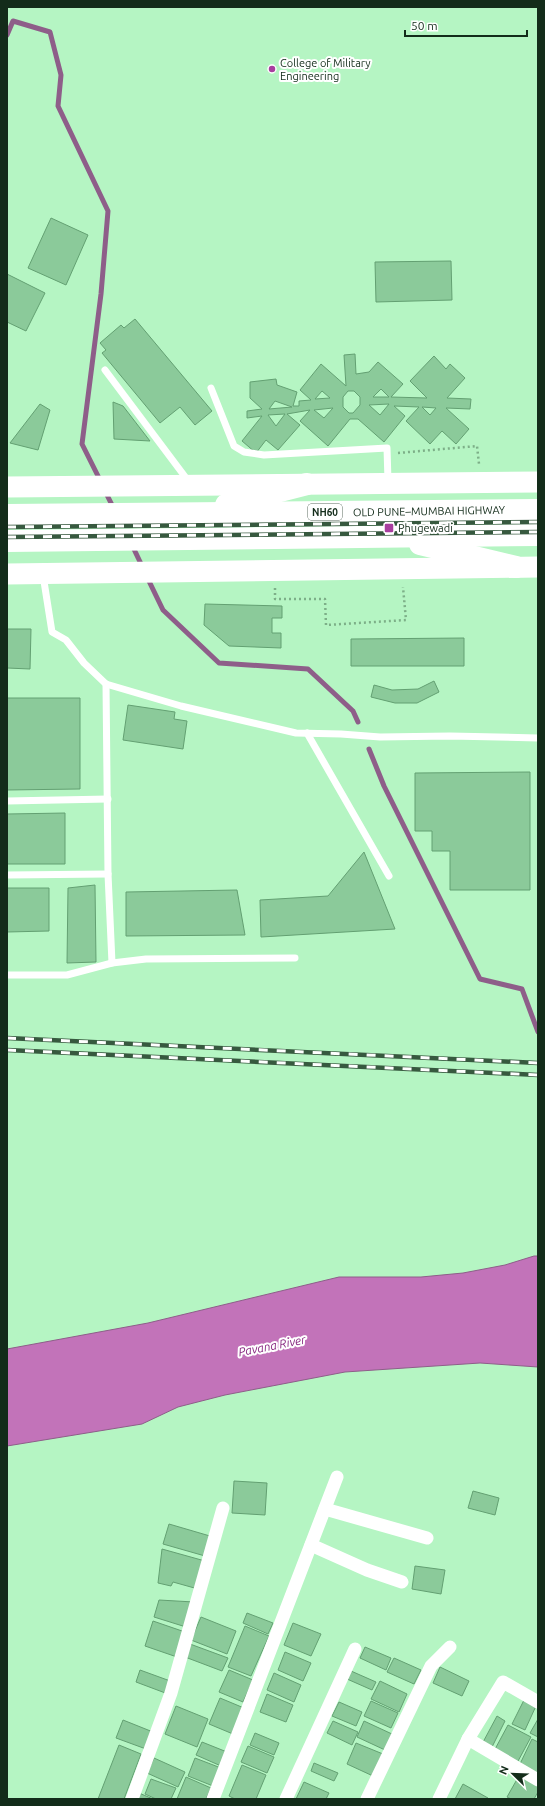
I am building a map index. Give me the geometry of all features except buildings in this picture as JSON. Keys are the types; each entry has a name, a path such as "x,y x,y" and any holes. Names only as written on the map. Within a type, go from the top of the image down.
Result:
{"highway":[{"path":"192,513 307,484"},
{"name":"OLD PUNE–MUMBAI HIGHWAY","path":"7,515 538,510"},
{"path":"7,541 389,536 538,536"},
{"path":"389,536 516,568"}],"main road":[{"path":"7,487 538,482"},
{"path":"7,574 538,567"}],"street":[{"path":"213,1799 337,1477"},
{"path":"132,1799 171,1693 223,1508"},
{"path":"325,1509 427,1538"},
{"path":"311,1545 367,1570 402,1582"},
{"path":"367,1799 431,1666 450,1647"},
{"path":"286,1799 355,1649"},
{"path":"439,1799 468,1739 503,1682 538,1702"},
{"path":"468,1739 538,1780"}],"lane":[{"path":"105,370 192,486"},
{"path":"211,388 234,446 244,452 264,455 386,448 388,483"},
{"path":"43,574 52,632 66,640 84,663 106,684 181,706 296,733 380,737 450,736 538,738"},
{"path":"106,684 108,874 112,963"},
{"path":"307,733 389,876"},
{"path":"7,801 108,799"},
{"path":"7,875 108,874"},
{"path":"7,975 67,975 112,963 146,959 295,958"}],"path":[{"path":"402,569 406,620"}],"water":[{"name":"Pavana River","path":"538,1256 538,1367 480,1363 345,1372 225,1395 178,1407 142,1424 7,1446 7,1349 148,1323 339,1277 421,1277 463,1273 505,1265"}],"waterway":[{"path":"7,35 13,21 50,32 61,75 58,106 108,211 101,294 82,444 101,482"},
{"path":"105,491 114,509"},
{"path":"132,545 142,566"},
{"path":"147,577 163,610 219,663 308,669 353,711 358,722"},
{"path":"369,749 384,786 480,979 522,989 538,1032"}],"railway":[{"path":"7,527 538,522"},
{"path":"7,537 538,532"},
{"path":"7,1038 538,1063"},
{"path":"7,1050 538,1075"}],"place":[{"name":"College of Military Engineering","path":"272,69"},
{"name":"Phugewadi","path":"389,528"}]}
